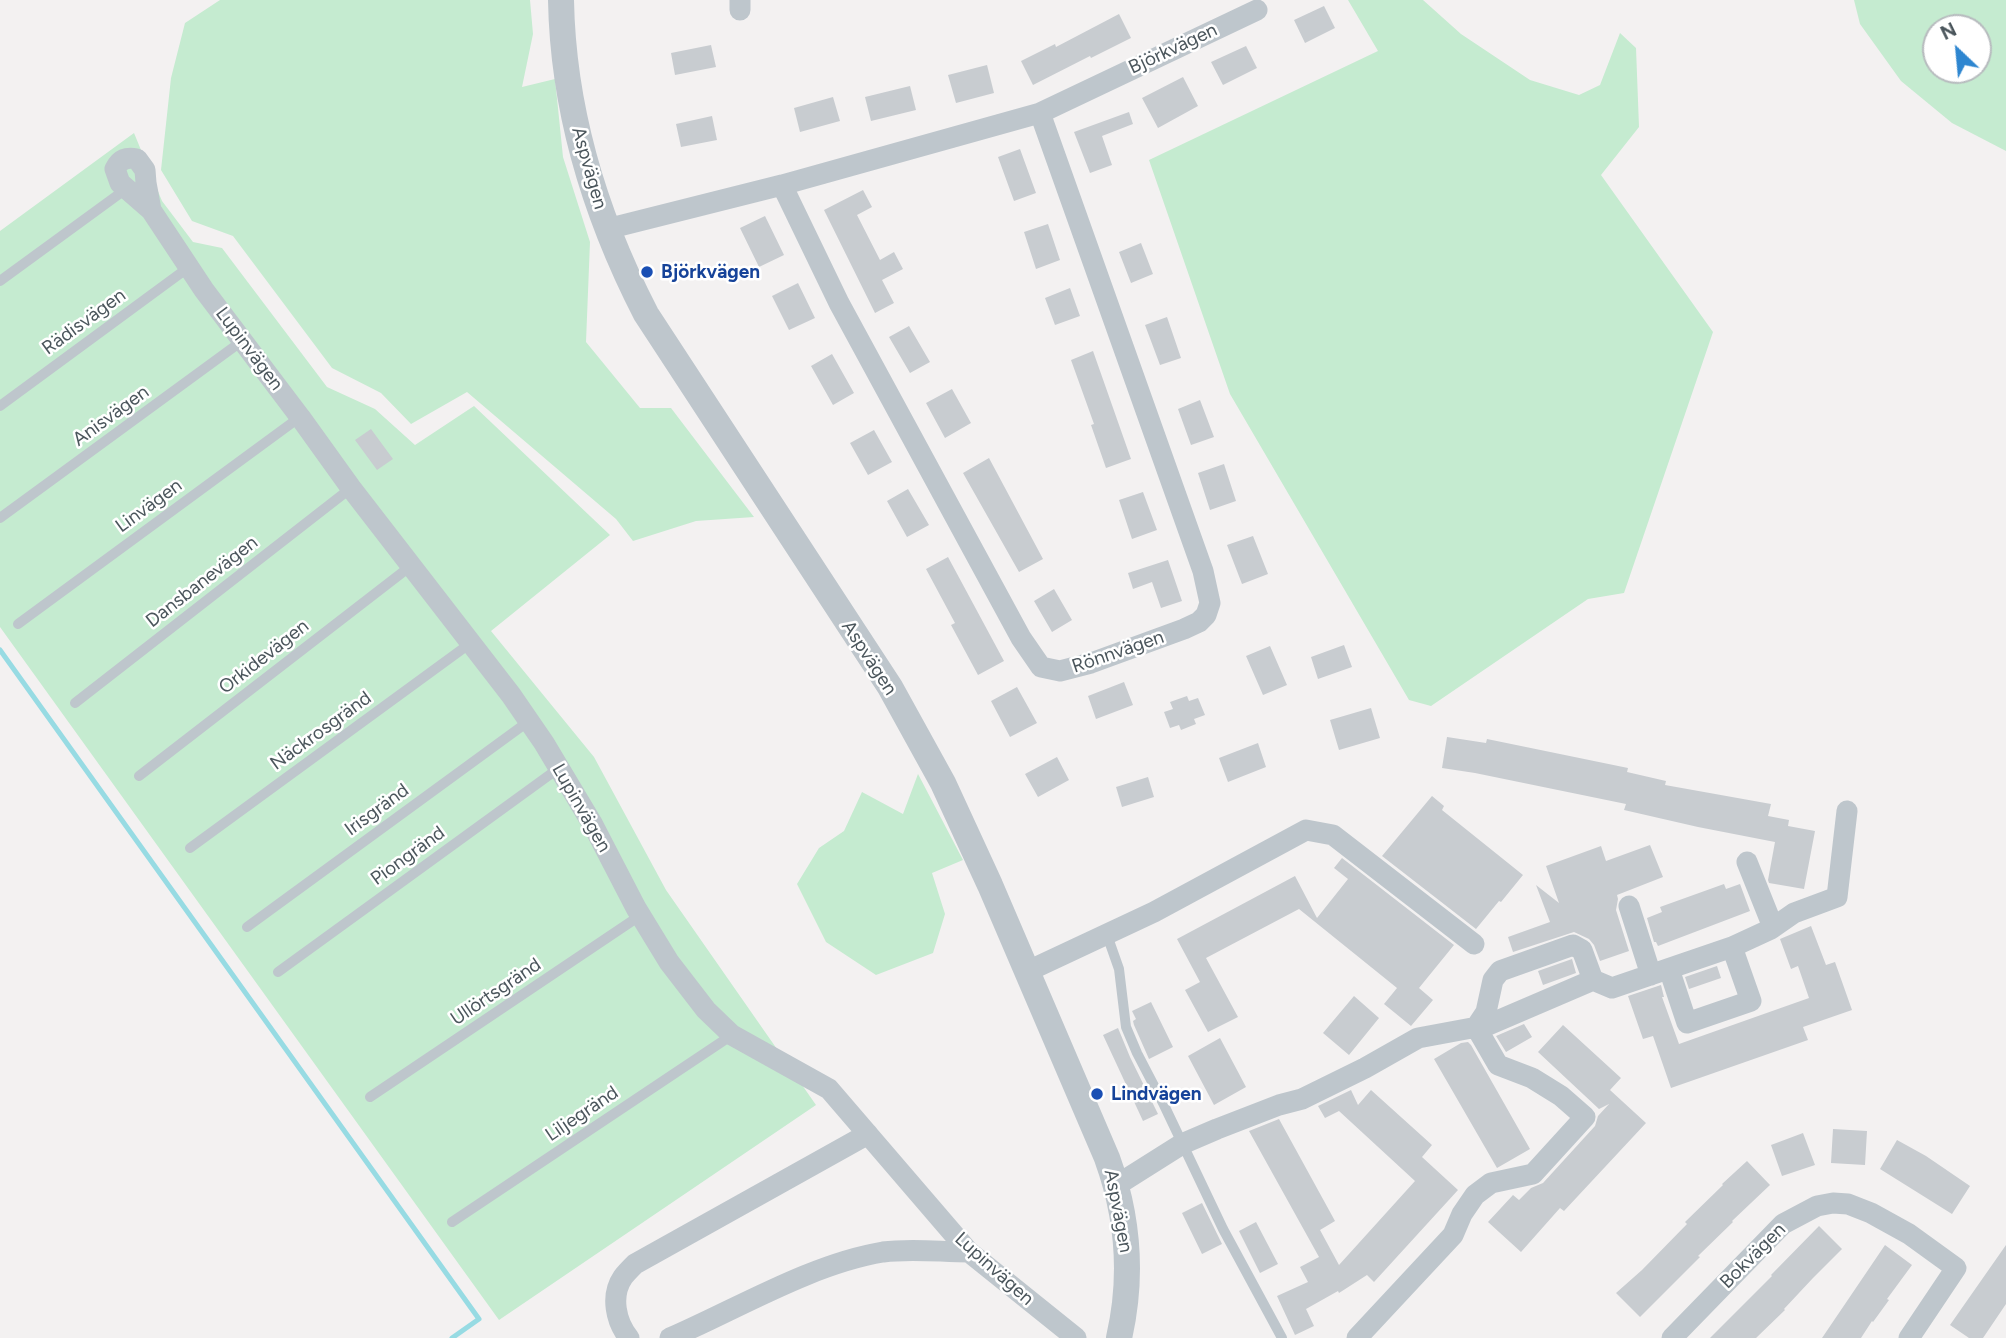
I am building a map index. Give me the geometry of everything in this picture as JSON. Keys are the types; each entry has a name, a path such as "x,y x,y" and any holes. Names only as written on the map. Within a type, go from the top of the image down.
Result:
{"street":[{"name":"Aspvägen","path":"561,0 568,83 576,125 589,176 624,271 646,314 890,687 925,748 985,873 1107,1158 1117,1185 1128,1254 1126,1298 1119,1338"},
{"name":"Björkvägen","path":"607,229 782,185 1040,113 1257,10"},
{"name":"Rönnvägen","path":"782,185 839,303 1021,638 1041,667 1059,671 1091,663 1199,622 1206,615 1210,603 1203,571 1040,113"},
{"name":"Lupinvägen","path":"151,210 145,170 137,159 127,157 119,162 115,169 120,183 151,210 204,290 351,488 472,642 528,721 593,825 668,962 706,1010 732,1035 829,1089 969,1252 1076,1338"},
{"path":"1117,1185 1182,1144 1279,1105 1302,1099 1418,1038 1488,1025 1593,980 1612,988 1660,972 1732,947 1773,927 1794,912 1837,897 1847,811"},
{"path":"1026,972 1107,936 1306,830 1333,835 1474,944"},
{"path":"1747,862 1773,927"},
{"path":"1629,906 1687,1023 1751,1001 1732,947"},
{"path":"1476,1027 1486,1012 1493,980 1500,971 1573,945 1582,950 1593,980"},
{"path":"1357,1338 1453,1235 1462,1214 1475,1195 1491,1183 1533,1174 1585,1117 1562,1096 1532,1078 1498,1065 1476,1027"},
{"path":"629,1338 617,1320 615,1299 621,1278 635,1264 868,1134"},
{"name":"Bokvägen","path":"1672,1338 1783,1224 1797,1214 1833,1203 1848,1203 1871,1213 1909,1234 1956,1268 1909,1338"},
{"path":"670,1338 815,1272 859,1257 886,1252 969,1252"}],"lane":[{"path":"0,281 126,189"},
{"name":"Rädisvägen","path":"0,406 189,267"},
{"name":"Anisvägen","path":"0,518 243,341"},
{"name":"Linvägen","path":"18,624 300,417"},
{"name":"Dansbanevägen","path":"75,704 351,488"},
{"name":"Orkidevägen","path":"139,776 412,565"},
{"name":"Näckrosgränd","path":"190,848 472,642"},
{"name":"Irisgränd","path":"247,927 528,721"},
{"name":"Piongränd","path":"278,972 559,768"},
{"name":"Ullörtsgränd","path":"370,1097 641,915"},
{"path":"1107,936 1119,969 1126,1027 1223,1229 1282,1338"},
{"name":"Liljegränd","path":"452,1222 732,1035"}],"green space":[{"path":"220,0 530,0 533,34 522,87 555,79 563,157 590,242 586,342 640,408 671,408 754,517 696,521 633,541 616,519 467,392 411,424 381,393 332,368 233,236 192,221 161,170 171,78 185,23"},
{"path":"1348,0 1423,0 1461,34 1530,80 1579,95 1600,85 1620,33 1636,48 1639,127 1601,175 1713,332 1624,593 1588,599 1431,706 1409,700 1230,394 1149,160 1378,51"},
{"path":"1854,0 2006,0 2006,151 1952,123 1901,81 1860,24"},
{"path":"134,133 162,201 193,242 222,248 327,387 375,409 415,445 474,406 610,535 491,631 594,757 666,890 816,1105 499,1320 0,627 0,231"},
{"path":"918,774 963,860 932,873 945,914 933,953 876,975 826,942 797,884 819,848 844,831 862,792 903,814"}],"building":[{"path":"1324,6 1335,28 1305,43 1294,20"},
{"path":"1119,14 1131,38 1033,85 1021,61 1055,44 1056,47"},
{"path":"711,45 716,67 675,75 671,53"},
{"path":"1246,46 1257,68 1223,85 1211,62"},
{"path":"987,65 994,93 956,103 948,75"},
{"path":"1183,77 1198,106 1158,128 1142,98"},
{"path":"910,86 916,110 871,121 865,97"},
{"path":"833,97 840,121 800,132 794,108"},
{"path":"1129,112 1133,124 1102,136 1112,165 1090,173 1074,132"},
{"path":"712,116 717,140 681,147 676,124"},
{"path":"1020,149 1036,193 1014,201 998,157"},
{"path":"863,190 872,207 857,215 880,260 894,252 903,269 882,280 894,303 875,313 824,210"},
{"path":"765,216 784,255 759,267 740,228"},
{"path":"1048,224 1060,260 1036,269 1024,232"},
{"path":"1141,243 1153,274 1131,283 1119,252"},
{"path":"798,283 815,318 789,330 772,296"},
{"path":"1070,288 1080,316 1055,325 1045,298"},
{"path":"1167,317 1181,358 1160,365 1145,325"},
{"path":"909,326 930,362 910,373 889,337"},
{"path":"1093,351 1131,459 1106,468 1091,425 1094,424 1071,360"},
{"path":"832,354 854,393 833,405 811,366"},
{"path":"952,389 971,423 945,438 926,403"},
{"path":"1200,400 1214,437 1191,445 1178,409"},
{"path":"371,429 393,459 377,470 355,440"},
{"path":"874,430 892,462 868,475 850,443"},
{"path":"989,458 1043,559 1019,572 963,473"},
{"path":"1224,464 1236,501 1210,510 1198,473"},
{"path":"908,489 929,525 907,537 887,501"},
{"path":"1143,492 1157,530 1132,539 1119,500"},
{"path":"1253,536 1268,574 1242,584 1227,545"},
{"path":"948,557 1004,661 978,675 951,625 955,623 926,569"},
{"path":"1168,560 1182,601 1161,608 1152,582 1133,589 1128,573"},
{"path":"1054,589 1072,620 1052,632 1034,601"},
{"path":"1344,645 1352,667 1318,679 1311,657"},
{"path":"1270,646 1287,685 1263,695 1246,656"},
{"path":"1124,682 1133,705 1096,719 1088,696"},
{"path":"1017,687 1037,723 1010,737 991,701"},
{"path":"1187,696 1189,701 1198,698 1205,715 1194,719 1196,724 1181,730 1179,725 1170,728 1164,712 1173,709 1170,702"},
{"path":"1371,708 1380,738 1339,750 1330,720"},
{"path":"1447,737 1486,743 1487,739 1628,768 1627,772 1666,781 1665,785 1771,804 1768,816 1789,820 1788,826 1815,831 1804,889 1769,883 1775,842 1624,810 1626,804 1442,768"},
{"path":"1258,743 1266,767 1228,782 1219,758"},
{"path":"1057,757 1069,780 1038,797 1025,774"},
{"path":"1148,777 1154,797 1122,807 1116,787"},
{"path":"1432,796 1444,806 1442,810 1523,875 1476,929 1382,856"},
{"path":"1650,845 1663,877 1617,895 1616,910 1629,951 1600,961 1589,939 1574,932 1513,952 1508,937 1550,922 1536,885 1559,903 1546,866 1601,846 1606,861"},
{"path":"1342,858 1454,945 1419,988 1433,1000 1411,1026 1384,1004 1397,988 1299,909 1206,958 1238,1017 1208,1032 1185,990 1200,982 1177,939 1295,876 1317,918 1348,879 1334,868"},
{"path":"1724,884 1726,889 1740,884 1750,911 1658,946 1654,942 1647,918 1662,912 1660,907"},
{"path":"1811,926 1826,965 1835,962 1852,1010 1803,1027 1808,1040 1671,1088 1653,1036 1643,1039 1628,996 1661,985 1662,997 1679,1044 1809,998 1798,966 1791,969 1780,939"},
{"path":"1572,959 1576,973 1543,985 1538,971"},
{"path":"1717,966 1721,978 1689,989 1685,977"},
{"path":"1354,996 1379,1018 1349,1055 1323,1033"},
{"path":"1151,1002 1173,1047 1149,1059 1134,1025 1133,1021 1136,1019 1132,1011"},
{"path":"1524,1024 1532,1037 1506,1052 1496,1036"},
{"path":"1563,1025 1621,1078 1610,1090 1646,1123 1564,1211 1560,1208 1521,1252 1488,1222 1513,1195 1519,1200 1531,1188 1543,1183 1595,1126 1598,1116 1609,1104 1599,1109 1538,1052"},
{"path":"1118,1028 1158,1114 1143,1121 1103,1035"},
{"path":"1220,1038 1246,1087 1214,1105 1188,1056"},
{"path":"1468,1042 1530,1149 1497,1168 1434,1059 1461,1043"},
{"path":"1351,1090 1358,1105 1371,1090 1432,1145 1422,1157 1458,1190 1374,1282 1367,1275 1306,1309 1314,1326 1295,1335 1277,1296 1308,1282 1300,1267 1319,1257 1249,1131 1279,1119 1335,1221 1320,1230 1339,1265 1415,1181 1339,1111 1325,1118 1318,1106"},
{"path":"1833,1129 1867,1131 1865,1165 1831,1163"},
{"path":"1803,1133 1815,1165 1782,1176 1771,1145"},
{"path":"1897,1140 1970,1186 1952,1214 1880,1169"},
{"path":"1747,1161 1770,1185 1640,1317 1616,1293 1642,1270 1687,1224 1685,1222"},
{"path":"1202,1203 1222,1244 1202,1254 1182,1213"},
{"path":"1256,1222 1278,1264 1260,1273 1239,1231"},
{"path":"1819,1226 1842,1249 1785,1310 1756,1338 1710,1338 1772,1276"},
{"path":"1885,1245 1912,1265 1887,1299 1889,1300 1861,1338 1822,1338"},
{"path":"2006,1245 2006,1304 1983,1338 1969,1338 1950,1325"}],"waterway":[{"path":"0,650 479,1319 452,1338"}],"place":[{"name":"Björkvägen","path":"647,272"},
{"name":"Lindvägen","path":"1097,1094"}]}
